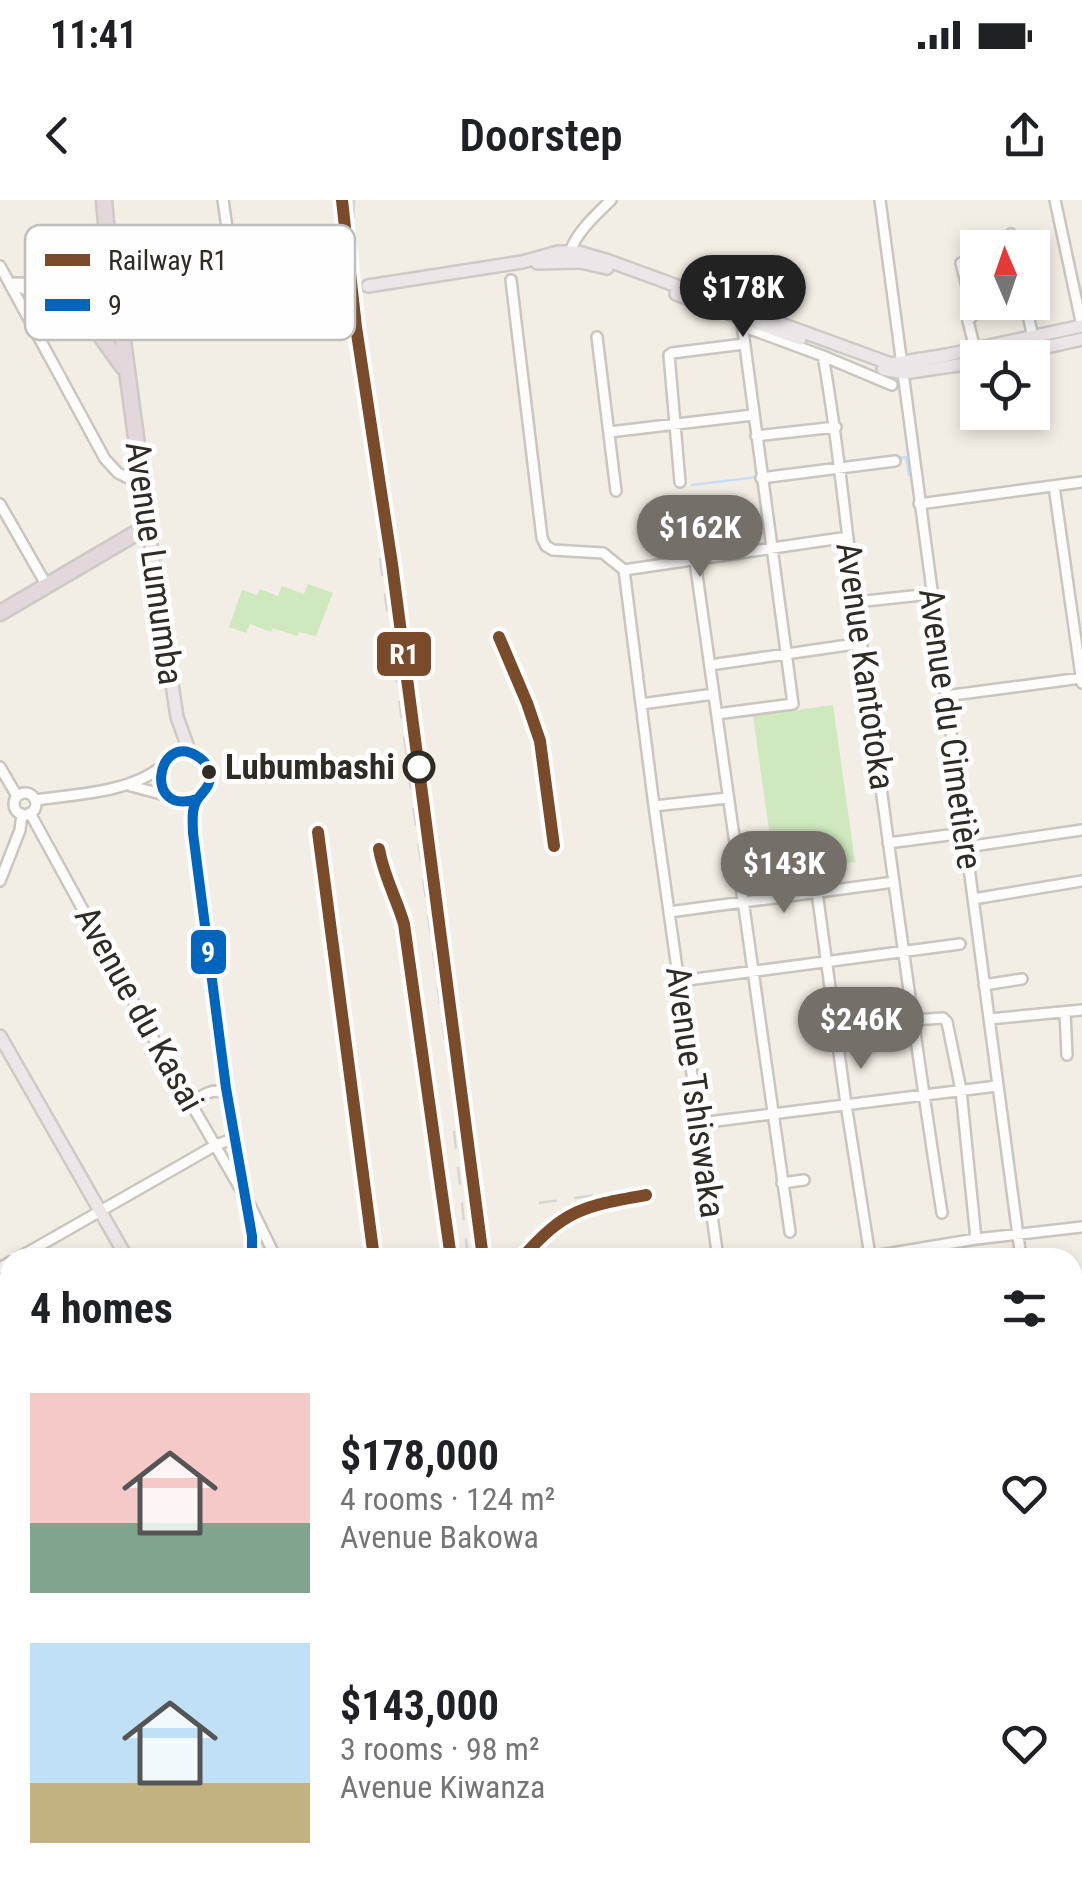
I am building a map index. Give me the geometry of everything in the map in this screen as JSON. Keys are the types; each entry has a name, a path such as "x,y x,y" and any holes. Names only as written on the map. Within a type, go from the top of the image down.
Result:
{"highway":[{"name":"Avenue Lumumba","path":"104,200 106,225"},
{"name":"Avenue Lumumba","path":"104,340 126,372"},
{"name":"Avenue Lumumba","path":"125,340 126,372 148,526"},
{"path":"0,613 148,526"}],"main road":[{"path":"368,286 522,262 548,254 568,256 877,366 904,368 960,359"},
{"path":"1024,340 1082,326"},
{"path":"1050,346 1082,339"},
{"name":"Avenue Lumumba","path":"148,526 177,717 190,752"},
{"path":"177,717 176,739 172,756 162,766 161,785 185,813 193,833"},
{"path":"172,756 190,752 205,762 210,776 206,790 197,799 193,833 226,1094 252,1248"},
{"path":"172,798 184,802 197,799"},
{"path":"0,1036 121,1248"}],"street":[{"path":"222,200 226,225"},
{"path":"568,256 584,228 610,200"},
{"name":"Avenue du Cimetière","path":"880,200 1020,1248"},
{"path":"1055,200 1082,326"},
{"path":"3,276 25,313"},
{"path":"511,280 546,546 553,550 603,553 624,570 848,537"},
{"path":"717,714 793,704 741,318"},
{"path":"741,318 892,385"},
{"path":"1029,320 1033,337"},
{"path":"597,337 616,492"},
{"path":"41,340 105,459 118,473 142,485"},
{"path":"680,482 670,354 744,344"},
{"name":"Avenue Kantotoka","path":"824,356 888,843 942,1213"},
{"path":"609,432 753,414"},
{"path":"756,436 836,427"},
{"path":"762,478 895,462"},
{"path":"919,504 1082,482"},
{"path":"945,696 1082,680 1054,486"},
{"path":"0,504 47,586"},
{"path":"696,561 790,1232"},
{"name":"Avenue Tshiswaka","path":"624,570 717,1248"},
{"path":"856,602 931,594"},
{"path":"710,665 862,642"},
{"path":"641,704 714,694"},
{"path":"35,800 128,785 145,779 162,766"},
{"name":"Avenue du Kasai","path":"0,767 16,810 26,814 246,1198 268,1248"},
{"path":"128,785 172,798"},
{"path":"0,801 30,794 35,800 35,808 26,814 0,881"},
{"path":"654,806 728,798"},
{"path":"966,847 1082,830"},
{"path":"888,843 964,833"},
{"path":"669,912 894,882"},
{"path":"973,899 1082,882"},
{"path":"817,892 869,1248"},
{"path":"680,981 960,944"},
{"path":"984,985 1022,979"},
{"path":"989,1018 1082,1010"},
{"path":"1064,1013 1067,1055"},
{"path":"914,1020 946,1020 961,1090 976,1239"},
{"path":"700,1122 997,1086"},
{"path":"194,1107 204,1095 216,1091 226,1094"},
{"path":"35,1248 234,1138"},
{"path":"782,1183 804,1180"},
{"path":"932,1248 1082,1226"}],"green space":[{"path":"308,584 333,593 316,636 299,632 297,636 273,628 271,632 250,624 246,633 229,627 242,590 257,595 260,589 278,596 282,586 304,594"},
{"path":"833,705 855,862 775,873 753,716"}],"waterway":[{"path":"900,458 906,457 909,475"},
{"path":"692,485 757,477"}],"tunnel":[{"path":"355,288 368,286"}],"railway":[{"path":"354,200 354,225"},
{"path":"355,244 362,338"},
{"path":"380,558 447,1056 463,1144"},
{"path":"499,637 540,741 554,846"},
{"path":"318,832 373,1248"},
{"path":"379,849 404,924 450,1248"},
{"path":"471,1127 489,1248"},
{"path":"454,1131 467,1248"},
{"path":"539,1203 595,1195"},
{"path":"531,1248 577,1212 646,1195"}],"rail line":[{"name":"R1","path":"342,200 345,225"},
{"name":"R1","path":"355,318 392,564 482,1248"},
{"name":"R1","path":"499,637 540,741 554,846"},
{"name":"R1","path":"318,832 373,1248"},
{"name":"R1","path":"379,849 404,924 450,1248"},
{"name":"R1","path":"531,1248 577,1212 646,1195"}],"transit line":[{"name":"9","path":"197,799 180,801 168,796 162,787 161,775 172,755 183,751 197,756 210,775 194,806 193,833 226,1088 252,1248"}],"place":[{"name":"Lubumbashi","path":"419,767"}]}
